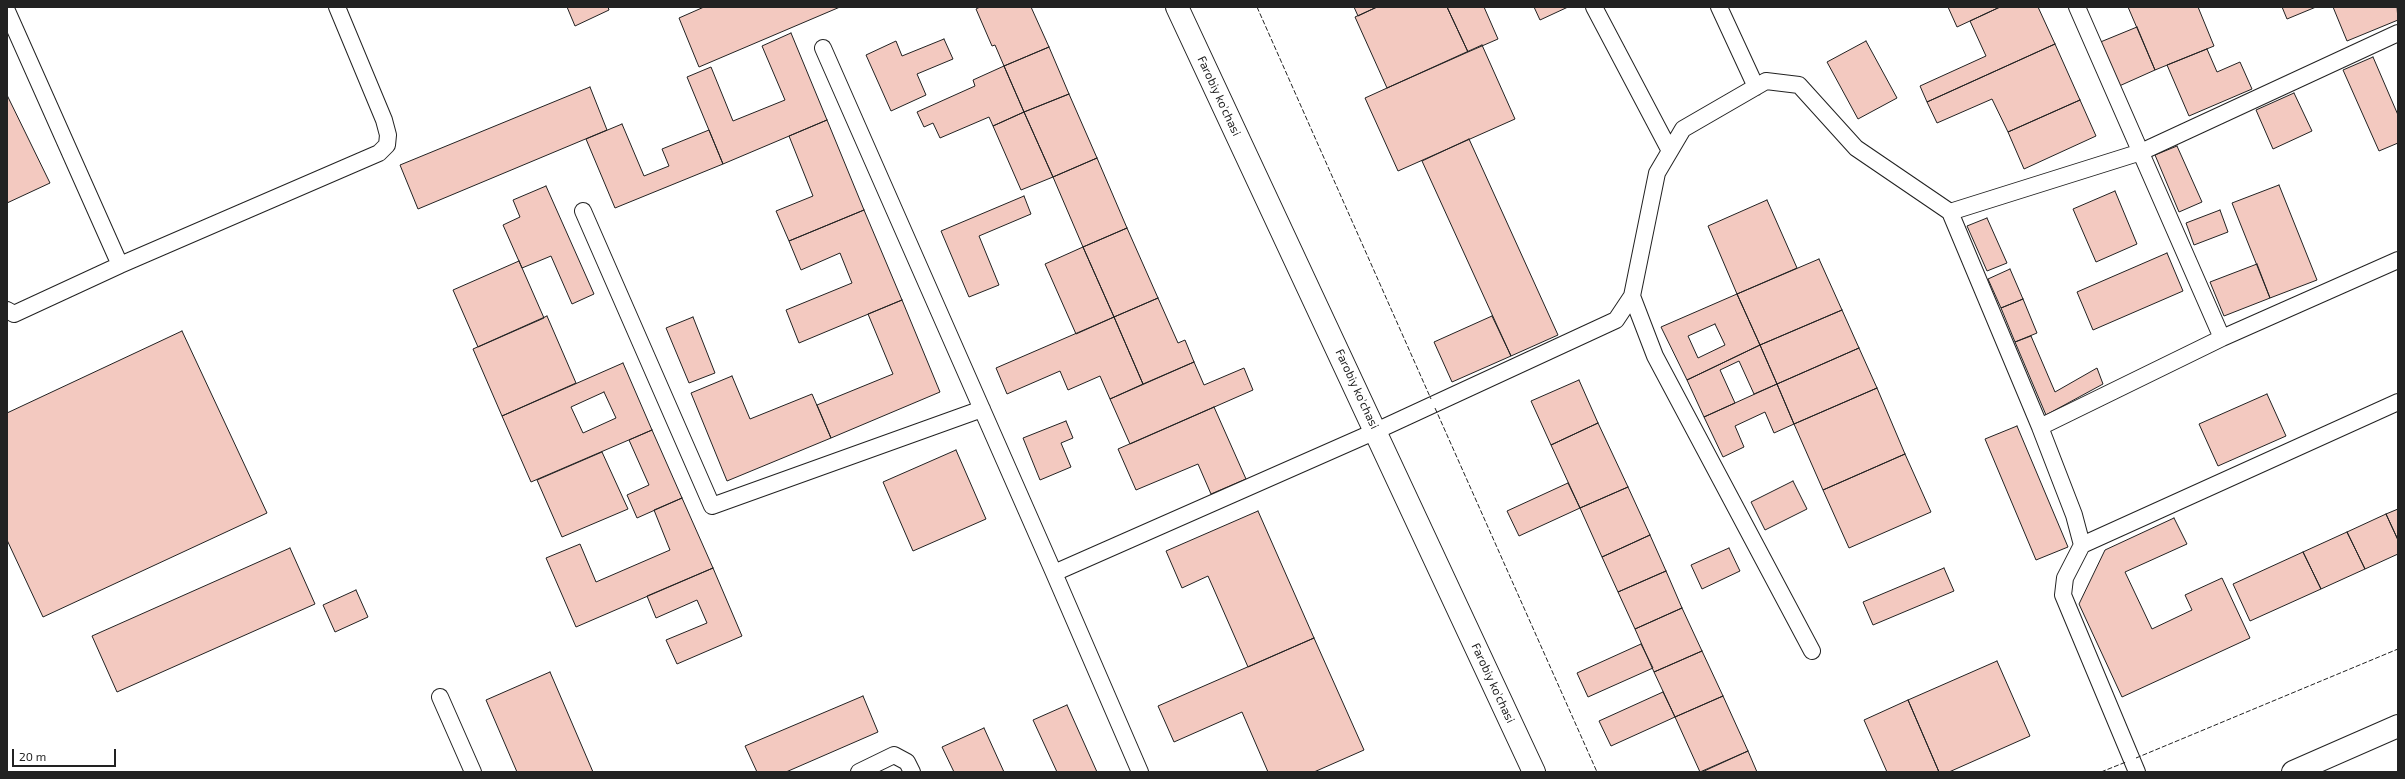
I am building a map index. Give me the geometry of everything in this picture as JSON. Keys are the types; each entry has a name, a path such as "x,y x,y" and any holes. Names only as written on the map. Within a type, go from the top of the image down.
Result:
{"street":[{"name":"Farobiy ko'chasi","path":"1177,7 1534,772"},
{"path":"2306,769 2398,726"}],"lane":[{"path":"7,310 14,314 120,265 380,153 387,145 388,135 384,120 337,7"},
{"path":"1594,7 1670,151"},
{"path":"1719,7 1756,87"},
{"path":"2077,7 2222,338"},
{"path":"7,11 120,265"},
{"path":"1950,212 2141,152 2398,33"},
{"path":"823,48 1140,772"},
{"path":"1054,574 1376,431 1616,320 1632,296 1657,173 1683,129 1766,81 1799,85 1856,148 1950,212 2040,427 2074,515 2082,545"},
{"path":"583,211 712,506 982,409"},
{"path":"2040,427 2222,338 2398,260"},
{"path":"1632,296 1655,356 1812,650"},
{"path":"2137,772 2063,596 2065,578 2082,545 2398,402"},
{"path":"440,697 473,772"},
{"path":"859,772 894,755 907,762 912,772"}],"building":[{"path":"567,7 608,7 609,10 575,26"},
{"path":"704,7 840,7 699,67 679,18"},
{"path":"980,7 1031,7 1049,47 1004,66 995,45 992,46 976,9"},
{"path":"1354,7 1377,7 1358,16"},
{"path":"1377,7 1447,7 1468,52 1387,88 1355,17"},
{"path":"1447,7 1484,7 1498,39 1468,52"},
{"path":"1534,7 1568,7 1540,20"},
{"path":"1948,7 2000,7 1957,27"},
{"path":"2000,7 2038,7 2055,44 1927,102 1920,86 1986,56 1970,21"},
{"path":"2128,7 2198,7 2214,46 2155,70"},
{"path":"2282,7 2316,7 2287,19"},
{"path":"2333,7 2397,7 2398,20 2347,41"},
{"path":"2137,27 2155,70 2117,87 2098,43"},
{"path":"791,33 827,120 723,164 687,77 711,67 733,121 785,100 762,46"},
{"path":"944,39 953,59 917,74 926,95 891,111 866,55 896,41 902,56"},
{"path":"1866,41 1897,98 1858,119 1827,62"},
{"path":"2055,44 2080,100 2008,132 1992,99 1937,123 1927,102"},
{"path":"1482,45 1515,119 1398,171 1365,98"},
{"path":"1049,47 1069,94 1024,112 1004,66"},
{"path":"2207,49 2217,72 2240,62 2252,89 2189,116 2167,65"},
{"path":"2373,57 2398,115 2398,143 2379,151 2343,70"},
{"path":"1004,66 1024,112 993,126 989,117 940,138 933,123 924,127 917,112 975,86 973,80"},
{"path":"590,87 607,130 418,209 400,165"},
{"path":"2294,93 2312,131 2273,149 2256,110"},
{"path":"1069,94 1097,158 1053,177 1024,112"},
{"path":"7,95 50,183 7,203"},
{"path":"2080,100 2096,136 2024,169 2008,132"},
{"path":"1024,112 1053,177 1021,190 993,126"},
{"path":"827,120 864,210 789,241 776,211 813,196 789,136"},
{"path":"622,124 644,176 669,166 662,149 709,130 723,164 615,208 586,139"},
{"path":"1469,139 1558,335 1511,356 1422,161"},
{"path":"2177,146 2202,202 2179,212 2155,155"},
{"path":"1097,158 1127,228 1083,247 1053,177"},
{"path":"2279,185 2317,280 2270,298 2232,203"},
{"path":"546,186 594,294 572,304 551,256 522,268 503,225 520,217 513,200"},
{"path":"2115,191 2137,244 2096,262 2073,209"},
{"path":"1024,196 1031,214 979,236 999,285 969,297 941,231"},
{"path":"1767,200 1797,268 1737,294 1708,226"},
{"path":"864,210 902,300 799,343 786,310 852,283 840,253 801,270 789,241"},
{"path":"2220,210 2228,232 2194,245 2186,223"},
{"path":"1987,218 2007,263 1987,271 1967,226"},
{"path":"1127,228 1158,298 1114,317 1083,247"},
{"path":"1083,247 1114,317 1076,334 1045,264"},
{"path":"2167,253 2183,291 2093,330 2077,292"},
{"path":"1819,259 1842,310 1760,345 1737,294"},
{"path":"519,261 544,318 478,347 453,290"},
{"path":"2257,264 2270,298 2224,316 2210,282"},
{"path":"2010,269 2023,299 2001,308 1988,279"},
{"path":"1737,294 1760,345 1687,380 1661,327","holes":["1715,324 1725,345 1698,358 1688,336"]},
{"path":"1158,298 1178,343 1185,340 1194,362 1143,384 1114,317"},
{"path":"2023,299 2037,333 2015,342 2001,308"},
{"path":"902,300 940,392 831,438 817,405 893,374 868,314"},
{"path":"1842,310 1859,348 1777,384 1760,345"},
{"path":"547,316 576,383 502,416 473,349"},
{"path":"1492,316 1511,356 1452,382 1434,342"},
{"path":"693,317 715,373 689,383 666,328"},
{"path":"1114,317 1143,384 1110,399 1100,376 1068,390 1060,371 1007,394 996,368"},
{"path":"182,331 267,513 43,617 7,540 7,413"},
{"path":"2031,336 2055,392 2097,368 2103,384 2046,415 2015,342"},
{"path":"1760,345 1777,384 1754,394 1739,361 1720,370 1735,403 1704,417 1687,380"},
{"path":"1859,348 1877,388 1794,424 1777,384"},
{"path":"1194,362 1204,385 1244,368 1253,390 1130,444 1110,399"},
{"path":"623,363 652,430 531,482 502,416","holes":["604,392 616,418 583,433 571,407"]},
{"path":"732,376 750,419 812,394 831,438 727,481 691,393"},
{"path":"1579,380 1598,423 1551,445 1531,401"},
{"path":"1777,384 1794,424 1774,433 1765,412 1735,426 1744,447 1723,457 1704,417"},
{"path":"1877,388 1905,454 1823,490 1794,424"},
{"path":"2267,394 2286,436 2218,466 2199,424"},
{"path":"1214,407 1246,479 1211,494 1198,464 1136,490 1118,449"},
{"path":"1066,421 1073,438 1061,443 1071,467 1040,480 1023,438"},
{"path":"1598,423 1628,487 1580,508 1551,445"},
{"path":"2017,426 2068,547 2036,560 1985,439"},
{"path":"652,430 682,498 637,518 627,495 649,485 629,440"},
{"path":"956,450 986,519 913,551 883,482"},
{"path":"602,452 628,509 562,537 537,480"},
{"path":"1905,454 1931,512 1849,548 1823,490"},
{"path":"1793,481 1807,509 1765,530 1751,502"},
{"path":"1568,483 1580,508 1519,536 1507,511"},
{"path":"1628,487 1650,535 1602,557 1580,508"},
{"path":"682,498 713,568 576,627 546,558 580,544 596,582 670,550 654,510"},
{"path":"2398,509 2398,540 2386,514"},
{"path":"1258,511 1314,638 1248,667 1208,576 1182,588 1166,551"},
{"path":"2386,514 2398,540 2398,554 2365,569 2347,532"},
{"path":"2174,518 2187,544 2125,572 2152,629 2192,610 2185,595 2222,578 2250,638 2122,697 2079,604 2105,550"},
{"path":"2347,532 2365,569 2321,589 2303,552"},
{"path":"1650,535 1666,571 1618,592 1602,557"},
{"path":"290,548 315,604 117,692 92,636"},
{"path":"1729,548 1740,571 1702,589 1691,565"},
{"path":"2303,552 2321,589 2250,621 2233,584"},
{"path":"713,568 742,636 677,664 666,640 707,623 697,600 656,618 647,596"},
{"path":"1944,568 1954,591 1873,625 1863,602"},
{"path":"1666,571 1682,608 1635,629 1618,592"},
{"path":"356,590 368,617 335,632 323,605"},
{"path":"1682,608 1702,651 1654,672 1635,629"},
{"path":"1314,638 1364,750 1314,772 1268,772 1242,712 1174,742 1158,706"},
{"path":"1641,644 1653,668 1588,697 1577,673"},
{"path":"1702,651 1723,696 1675,717 1654,672"},
{"path":"1997,661 2030,736 1949,772 1939,772 1908,700"},
{"path":"550,672 593,772 517,772 486,700"},
{"path":"1663,692 1675,717 1611,746 1599,721"},
{"path":"863,696 878,732 786,772 757,772 745,746"},
{"path":"1723,696 1748,751 1700,772 1675,717"},
{"path":"1908,700 1939,772 1887,772 1864,720"},
{"path":"1067,705 1097,772 1057,772 1033,720"},
{"path":"984,728 1004,772 954,772 942,747"},
{"path":"1748,751 1757,772 1702,772"}],"fence":[{"path":"1257,7 1431,399"},
{"path":"1435,408 1597,772"},
{"path":"2136,758 2398,649"},
{"path":"2101,772 2126,762"}]}
